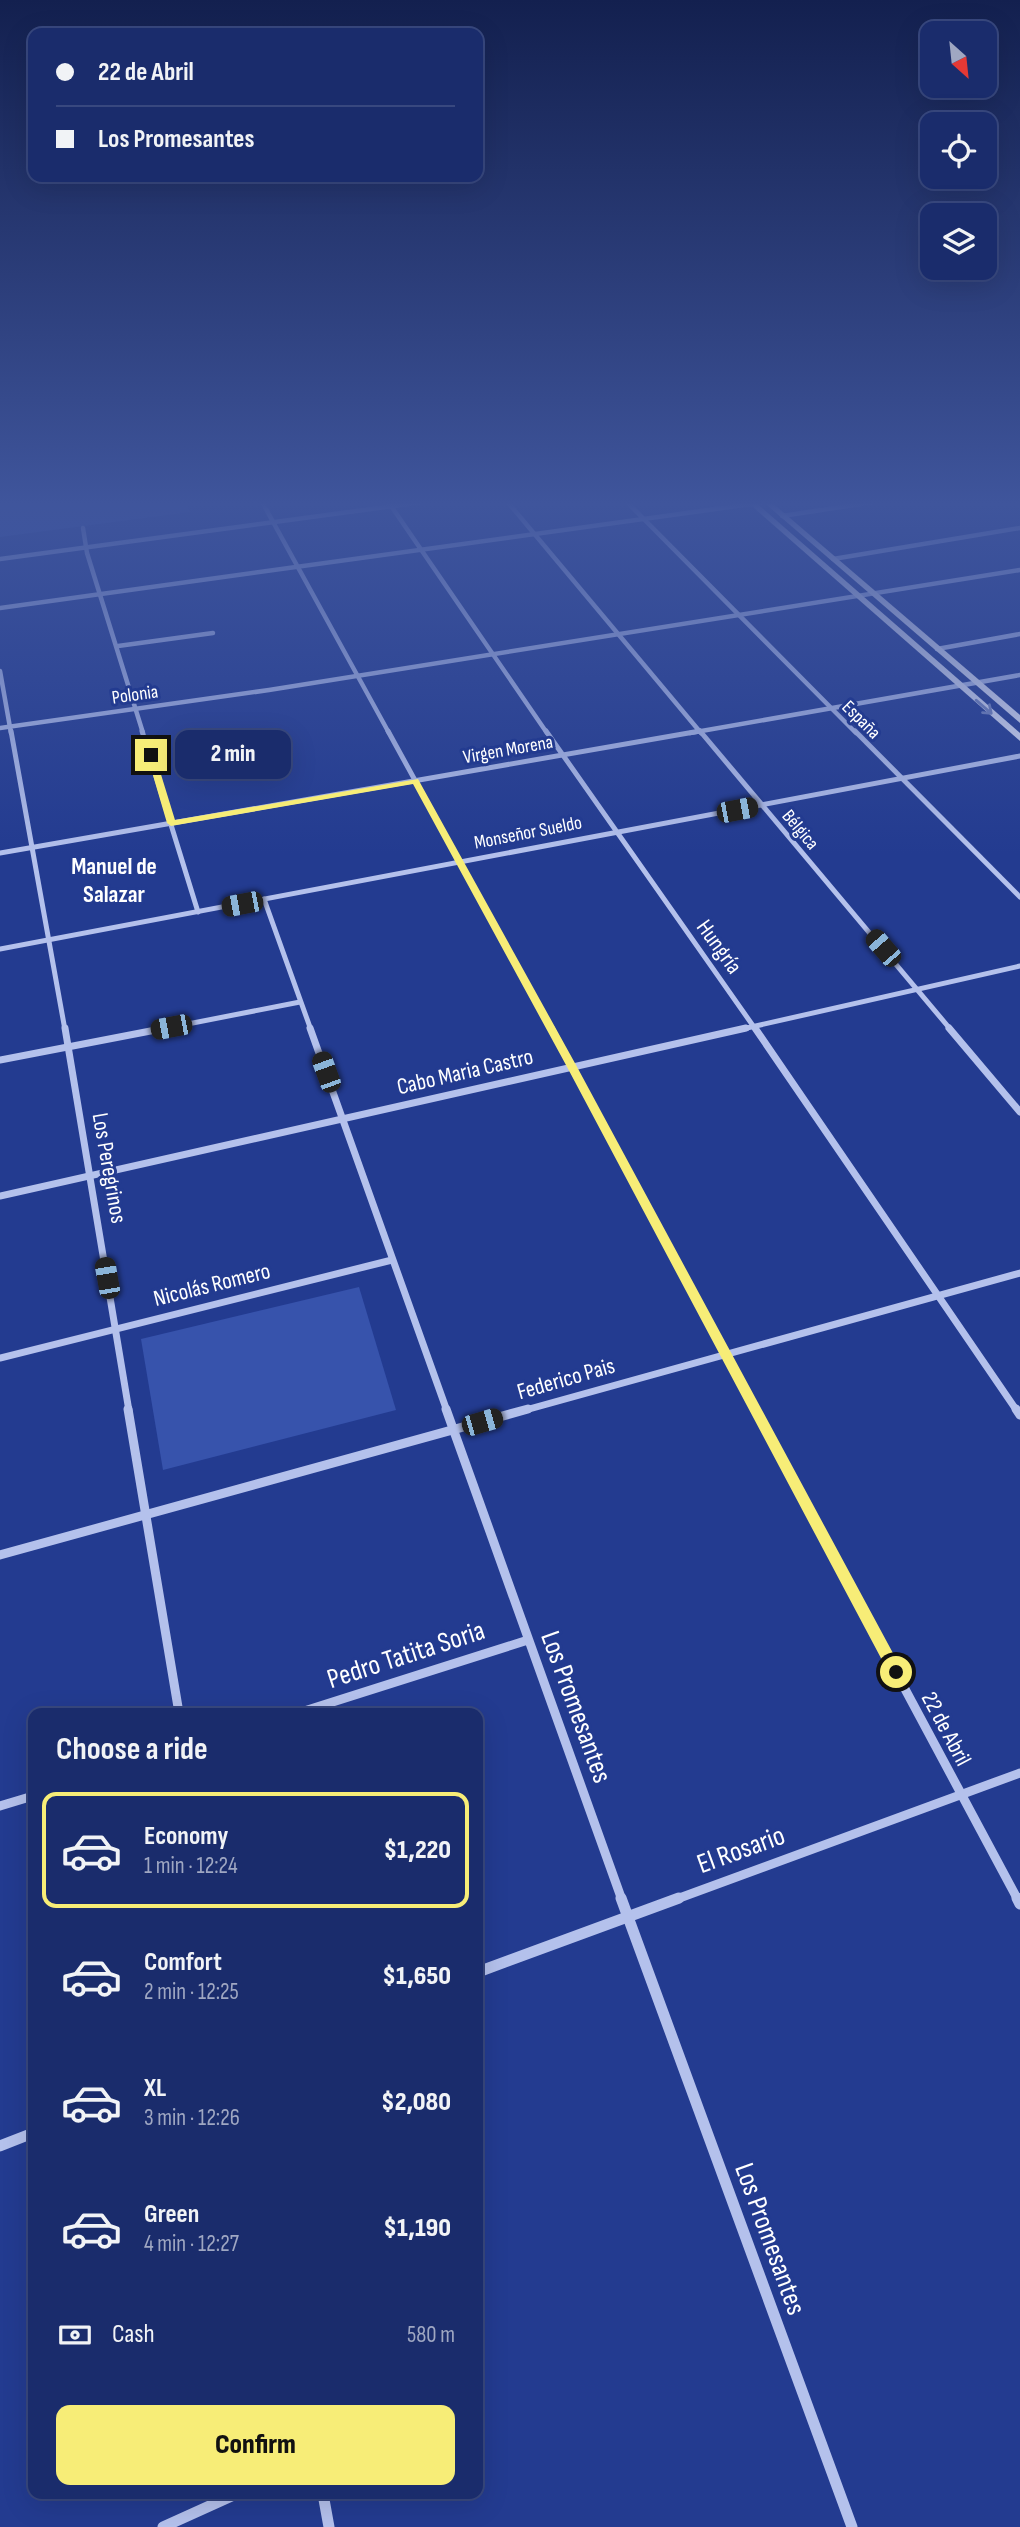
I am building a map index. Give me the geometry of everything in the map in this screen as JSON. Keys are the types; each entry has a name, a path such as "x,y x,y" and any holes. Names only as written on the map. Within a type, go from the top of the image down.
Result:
{"street":[{"path":"108,618 198,912"},
{"name":"22 de Abril","path":"326,618 571,1065 1020,1904"},
{"name":"Hungría","path":"468,618 616,833 754,1026 936,1296 1020,1415"},
{"name":"Bélgica","path":"605,618 1020,1112"},
{"name":"Polonia","path":"0,728 358,676 727,618"},
{"name":"España","path":"741,618 1020,897"},
{"path":"882,618 1020,738"},
{"path":"901,618 1020,720"},
{"path":"118,646 214,632"},
{"path":"937,649 1020,634"},
{"name":"Los Peregrinos","path":"0,671 68,1047 177,1708"},
{"name":"Virgen Morena","path":"0,853 1020,676"},
{"name":"Monseñor Sueldo","path":"0,949 1020,756"},
{"name":"Los Promesantes","path":"264,899 628,1917 852,2527"},
{"name":"Cabo Maria Castro","path":"0,1196 571,1065 1020,967"},
{"path":"0,1060 300,1002"},
{"name":"Nicolás Romero","path":"0,1358 392,1260"},
{"name":"Federico Pais","path":"0,1555 1020,1273"},
{"name":"Pedro Tatita Soria","path":"314,1708 528,1640"},
{"name":"El Rosario","path":"483,1970 1020,1773"},
{"path":"0,1806 28,1798"},
{"path":"0,2146 28,2135"},
{"path":"163,2527 225,2499"},
{"path":"324,2499 329,2527"}],"shaded area":[{"path":"359,1287 396,1410 163,1470 141,1339"}],"district":[{"name":"Manuel de Salazar","path":"114,880"}],"route":[{"path":"151,755 171,823 415,781 571,1065 896,1672"}]}
